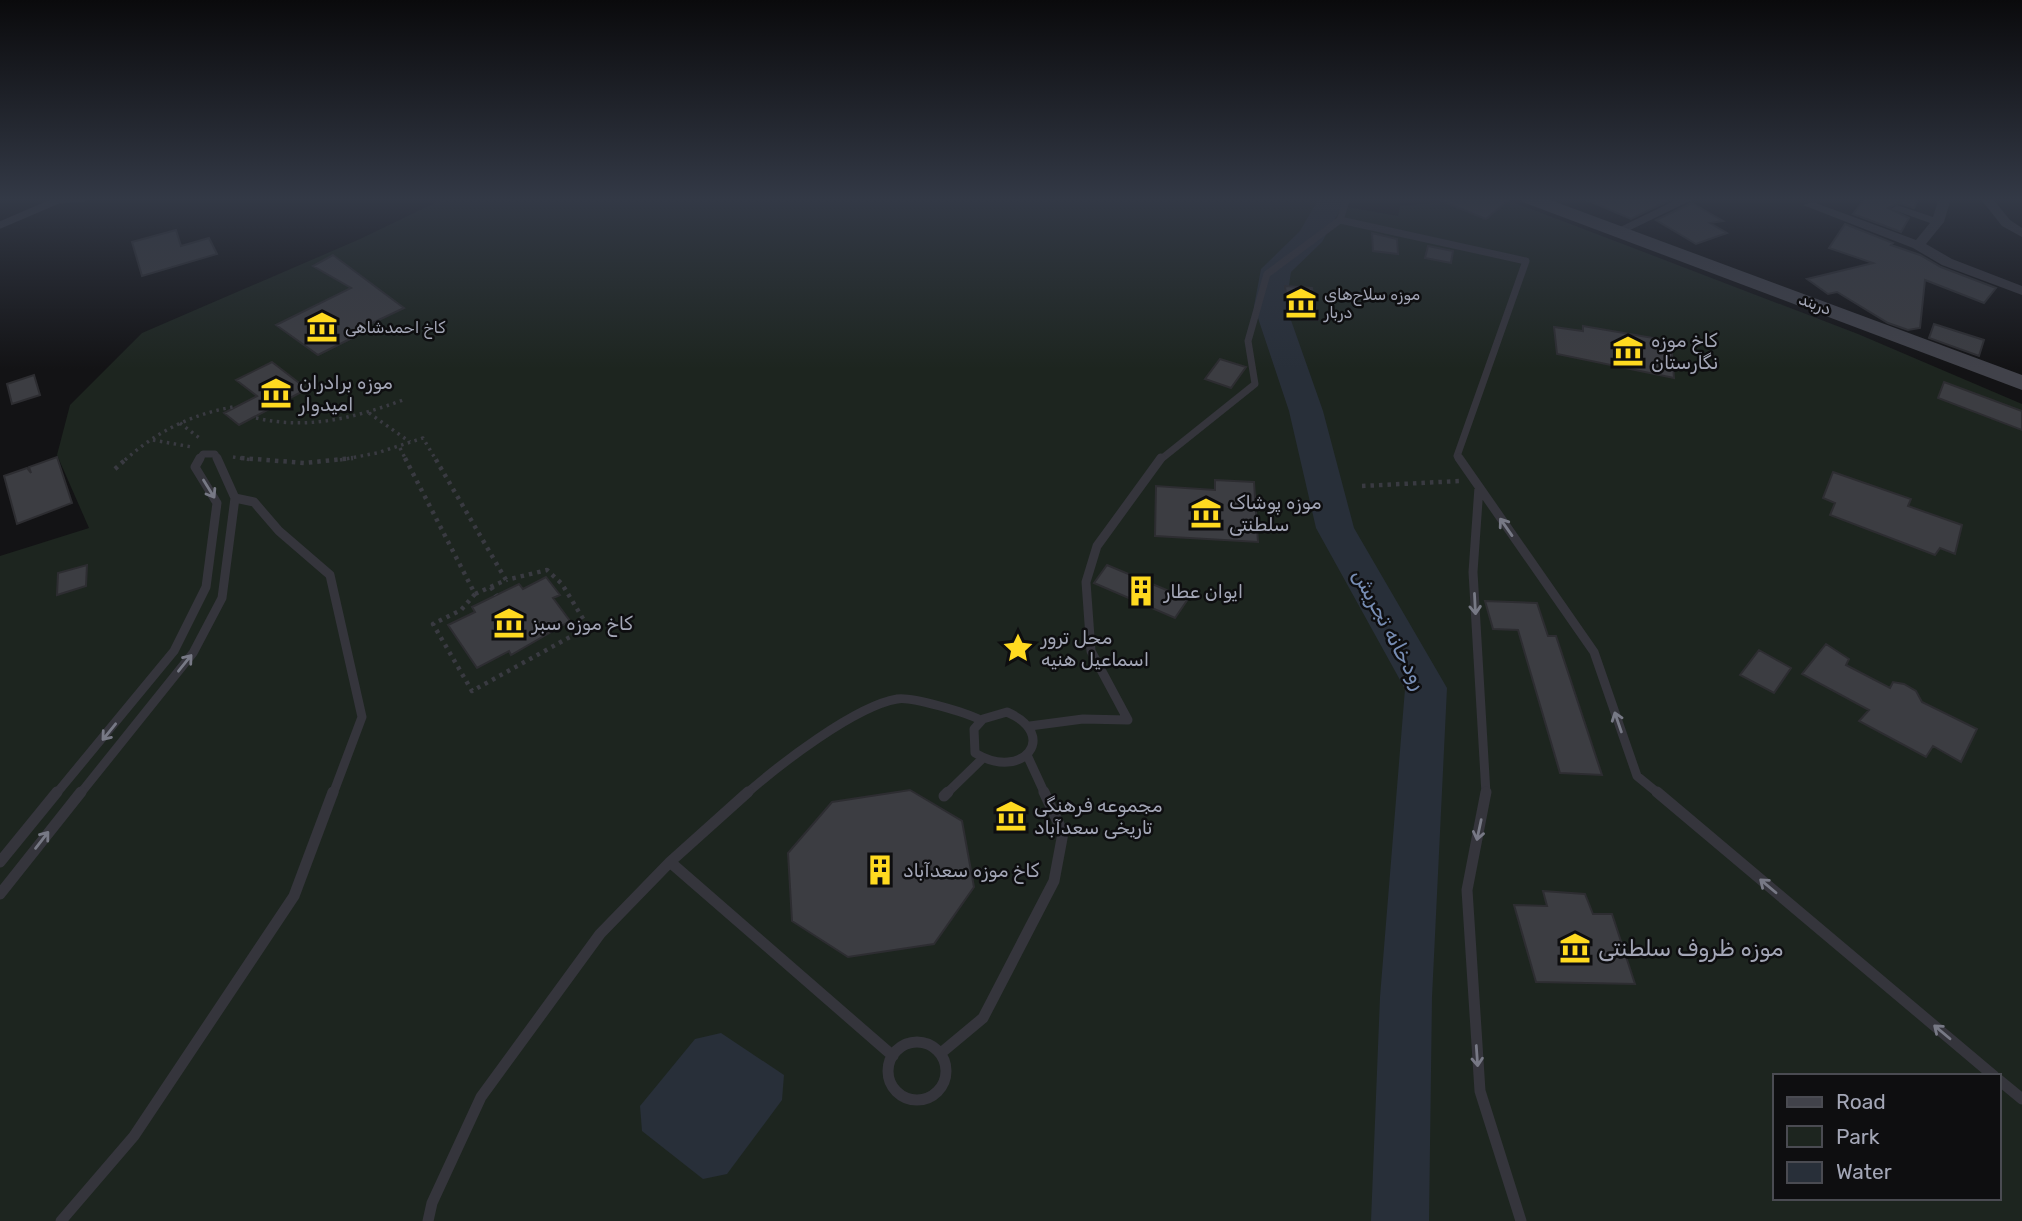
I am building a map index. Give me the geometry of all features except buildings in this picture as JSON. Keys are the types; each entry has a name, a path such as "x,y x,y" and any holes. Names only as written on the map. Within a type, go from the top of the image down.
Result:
{"main road":[{"name":"دربند","path":"1686,255 2022,383"}],"street":[{"path":"1935,255 2022,291"}],"lane":[{"path":"1030,726 1083,719 1128,720 1091,650 1086,582 1097,546 1161,458 1255,384 1248,341 1267,274 1293,255"},
{"path":"1499,255 1526,261 1457,456 1594,652 1637,776 1992,1074"},
{"path":"0,862 174,651 206,587 217,503 195,467 203,454 215,454 235,498 222,597 193,653 0,894"},
{"path":"1476,484 1473,572 1486,797 1467,890 1480,1091 1521,1221"},
{"path":"61,1221 134,1136 294,896 362,717 330,575 279,531 254,502 235,498"},
{"path":"428,1221 432,1203 481,1097 600,934 670,862 751,790 850,718 898,698 968,713 980,720"},
{"path":"1007,712 1024,719 1030,726 1034,741 1027,755 1020,761 1001,765 982,759 972,744 974,727 988,715 1007,712"},
{"path":"941,1053 982,1018 1054,881 1063,834 1027,755"},
{"path":"944,796 982,759"},
{"path":"670,862 893,1056"},
{"path":"918,1041 928,1043 941,1053 946,1069 941,1086 927,1098 917,1100 898,1093 889,1076 893,1056 908,1043 918,1041"},
{"path":"2001,1082 2022,1099"}],"path":[{"path":"256,418 313,426 368,413 403,400"},
{"path":"115,469 136,448 180,423 210,410 233,407"},
{"path":"368,413 411,443"},
{"path":"151,440 203,449 203,441 180,423"},
{"path":"215,454 268,464 331,461 400,448 423,438 506,580"},
{"path":"400,448 475,594"},
{"path":"1362,486 1476,484"},
{"path":"547,570 562,584 588,627 472,691 433,624 461,610 475,594 506,580 547,570"},
{"path":"491,587 496,595"}],"green space":[{"name":"مجموعه فرهنگی تاریخی سعدآباد","path":"323,255 1652,255 1858,334 2022,404 2022,1221 0,1221 0,556 89,528 57,455 70,405 142,333"}],"water":[{"path":"721,1033 784,1075 782,1100 727,1174 703,1179 642,1131 640,1106 695,1039"}],"waterway":[{"name":"رودخانه تجریش","path":"1291,255 1276,269 1270,306 1306,411 1335,528 1426,688 1406,997 1400,1221"}],"place":[{"name":"موزه سلاح‌های دربار","path":"1301,303"},
{"name":"کاخ احمدشاهی","path":"322,327"},
{"name":"کاخ موزه نگارستان","path":"1628,351"},
{"name":"موزه برادران امیدوار","path":"276,393"},
{"name":"موزه پوشاک سلطنتی","path":"1206,513"},
{"name":"ایوان عطار","path":"1141,591"},
{"name":"کاخ موزه سبز","path":"509,623"},
{"name":"محل ترور اسماعیل هنیه","path":"1018,648"},
{"name":"مجموعه فرهنگی تاریخی سعدآباد","path":"1011,816"},
{"name":"کاخ موزه سعدآباد","path":"880,870"},
{"name":"موزه ظروف سلطنتی","path":"1575,948"}]}
